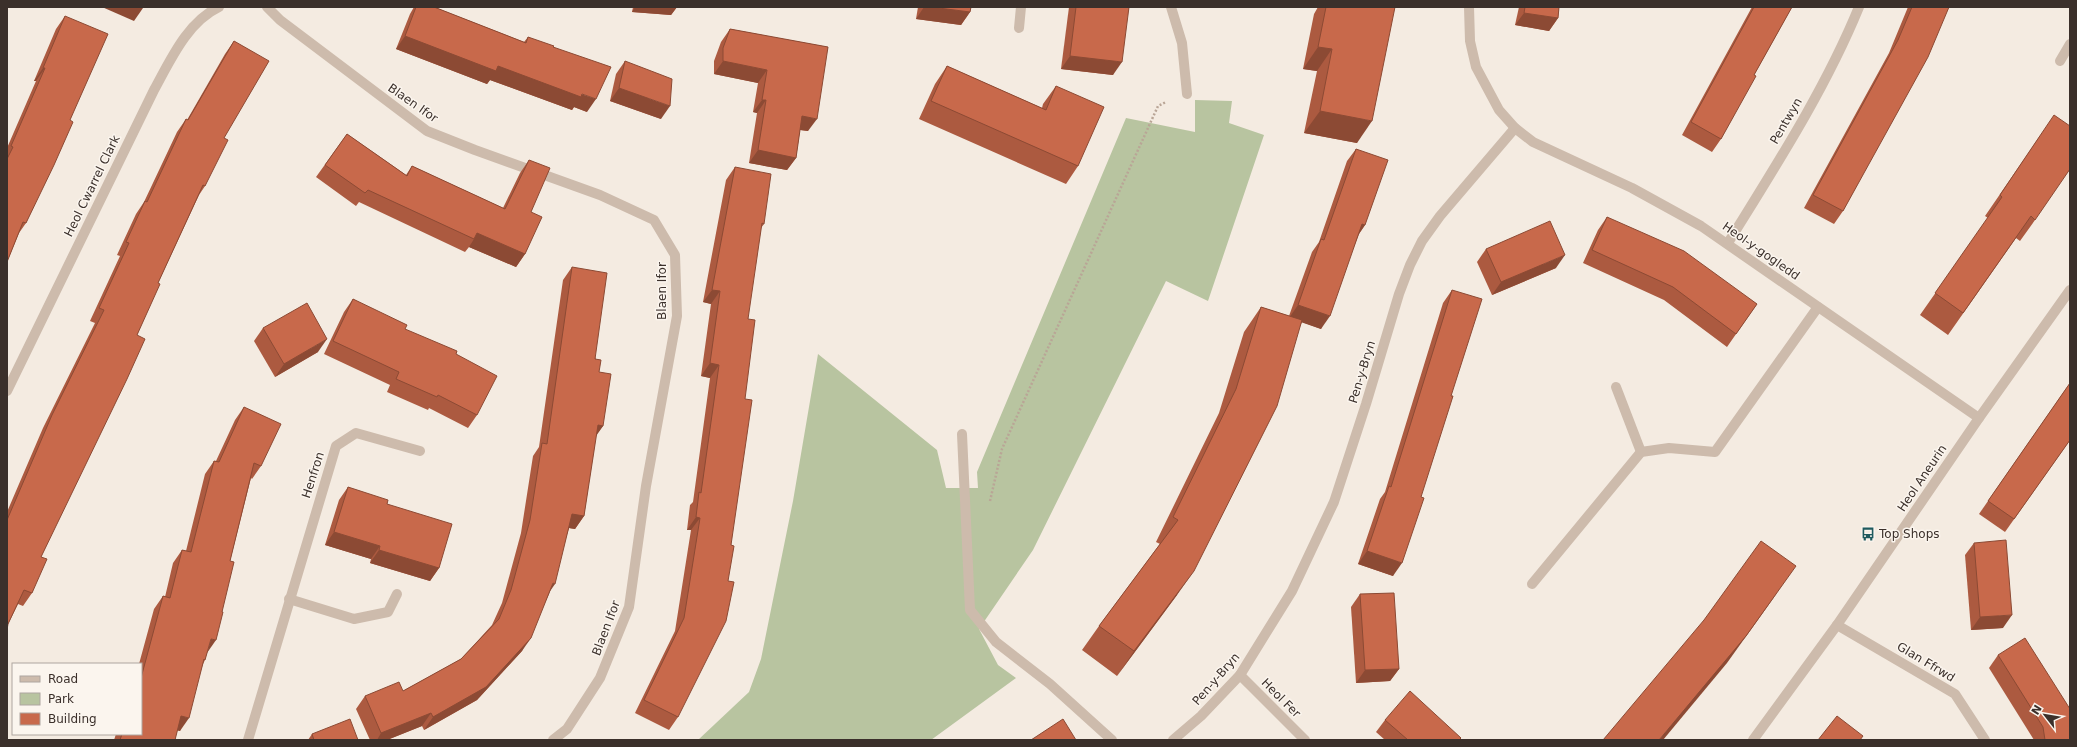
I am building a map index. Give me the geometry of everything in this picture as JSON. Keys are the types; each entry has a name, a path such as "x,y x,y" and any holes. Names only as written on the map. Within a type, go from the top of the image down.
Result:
{"street":[{"name":"Heol Cwarrel Clark","path":"7,391 158,84 177,49 199,19 219,7"},
{"name":"Blaen Ifor","path":"267,7 280,20 427,130 475,150 600,195 654,220 675,256 677,316 646,486 629,606 600,678 567,729 553,740"},
{"path":"1019,28 1021,7"},
{"path":"1171,7 1177,22 1182,43 1187,94"},
{"path":"1469,7 1470,41 1476,67 1499,110 1514,128"},
{"name":"Pentwyn","path":"1728,243 1799,125 1829,71 1859,7"},
{"path":"2060,60 2070,44"},
{"name":"Heol-y-gogledd","path":"1514,128 1533,142 1666,206 1728,243 1979,418"},
{"name":"Pen-y-Bryn","path":"1173,740 1201,716 1240,675 1292,591 1334,502 1364,411 1399,294 1422,241 1514,128"},
{"name":"Heol Aneurin","path":"1753,740 1838,625 1979,418 2070,290"},
{"path":"1532,584 1641,452 1669,448 1715,452 1818,307"},
{"path":"1616,387 1641,452"},
{"name":"Henfron","path":"248,740 336,446 356,433 420,451"},
{"path":"962,434 970,610 996,642 1050,684 1112,740"},
{"path":"289,599 354,619 388,612 397,594"},
{"name":"Glan Ffrwd","path":"1838,625 1955,694 1985,740"},
{"name":"Heol Fer","path":"1240,675 1305,740"}],"path":[{"path":"989,503 1002,449 1158,106 1187,94"}],"green space":[{"path":"1195,100 1232,101 1229,123 1264,135 1208,301 1166,281 1033,550 979,629 998,665 1016,678 931,740 698,740 749,692 761,659 793,501 818,354 937,450 946,488 978,488 977,472 1126,118 1195,132"}],"building":[{"path":"416,7 434,7 526,43 528,37 611,67 596,99 582,94 581,97 498,66 496,71 405,36"},
{"path":"931,7 971,7 970,12"},
{"path":"1076,7 1129,7 1122,62 1070,56"},
{"path":"1326,7 1395,7 1372,121 1320,111 1332,49 1318,47"},
{"path":"1525,7 1559,7 1558,18 1524,13"},
{"path":"1754,7 1792,7 1754,75 1756,76 1721,139 1691,122"},
{"path":"1912,7 1949,7 1928,57 1843,211 1813,195 1898,40"},
{"path":"65,16 108,34 70,120 73,122 54,165 26,223 23,222 7,262 7,159"},
{"path":"730,29 828,47 817,119 802,116 796,158 758,150 766,100 762,100 767,70 723,61 723,48"},
{"path":"234,41 269,61 224,138 228,140 205,186 203,185 158,283 160,284 137,335 145,339 41,557 47,559 32,593 24,590 8,624 7,630 7,520 52,415 104,310 99,308 129,243 126,242 145,201 147,202 186,119 188,120"},
{"path":"625,61 672,79 670,106 619,88"},
{"path":"947,66 1046,110 1056,86 1104,107 1078,166 931,101"},
{"path":"2054,115 2070,126 2070,169 2035,220 2031,216 1963,313 1935,293 2002,197 2000,195"},
{"path":"347,134 407,176 412,166 505,209 529,160 550,168 531,212 542,217 525,254 477,233 474,239 368,190 365,193 325,165"},
{"path":"1356,149 1388,160 1365,225 1362,224 1330,316 1298,305 1321,239 1324,240"},
{"path":"735,167 771,174 764,224 762,223 748,319 755,320 745,399 752,400 731,545 734,546 728,581 734,582 726,621 678,717 644,700 684,618 700,518 696,517 699,492 701,493 719,365 710,363 720,291 712,290"},
{"path":"1607,217 1684,251 1757,304 1736,334 1673,287 1592,250"},
{"path":"1550,221 1565,255 1501,282 1486,249"},
{"path":"572,267 607,273 595,359 601,360 599,372 611,374 603,426 598,425 584,516 572,514 555,584 553,583 531,638 486,687 433,717 431,713 381,733 365,696 399,682 403,691 461,659 499,619 511,590 530,520 542,443 547,444"},
{"path":"1452,290 1482,299 1421,497 1424,498 1402,563 1367,551 1389,486 1391,487"},
{"path":"353,299 407,325 405,329 457,351 456,354 497,376 477,415 438,395 437,397 396,379 399,372 333,341"},
{"path":"307,303 327,339 284,364 263,328"},
{"path":"1261,307 1302,320 1277,406 1194,571 1134,651 1099,626 1178,520 1173,517 1236,389"},
{"path":"2070,383 2070,440 2014,519 1988,501"},
{"path":"244,407 281,424 261,466 254,463 230,561 234,562 216,640 211,639 205,660 204,659 189,718 181,716 175,740 120,740 122,735 142,735 142,674 163,596 170,598 182,550 191,552 214,461 219,462"},
{"path":"348,487 388,500 387,504 452,524 439,568 379,550 380,546 334,532"},
{"path":"2006,540 2012,615 1980,617 1974,543"},
{"path":"1761,541 1796,566 1746,636 1659,740 1603,740 1704,620"},
{"path":"1394,593 1399,669 1365,670 1360,594"},
{"path":"2025,638 2070,709 2070,740 2045,740 2043,727 1998,655"},
{"path":"1410,691 1461,738 1459,740 1408,740 1385,720"},
{"path":"1837,716 1863,736 1860,740 1818,740"},
{"path":"350,719 358,740 314,740 312,734"},
{"path":"1063,719 1076,740 1031,740"}],"place":[{"name":"Top Shops","path":"1868,534"}]}
